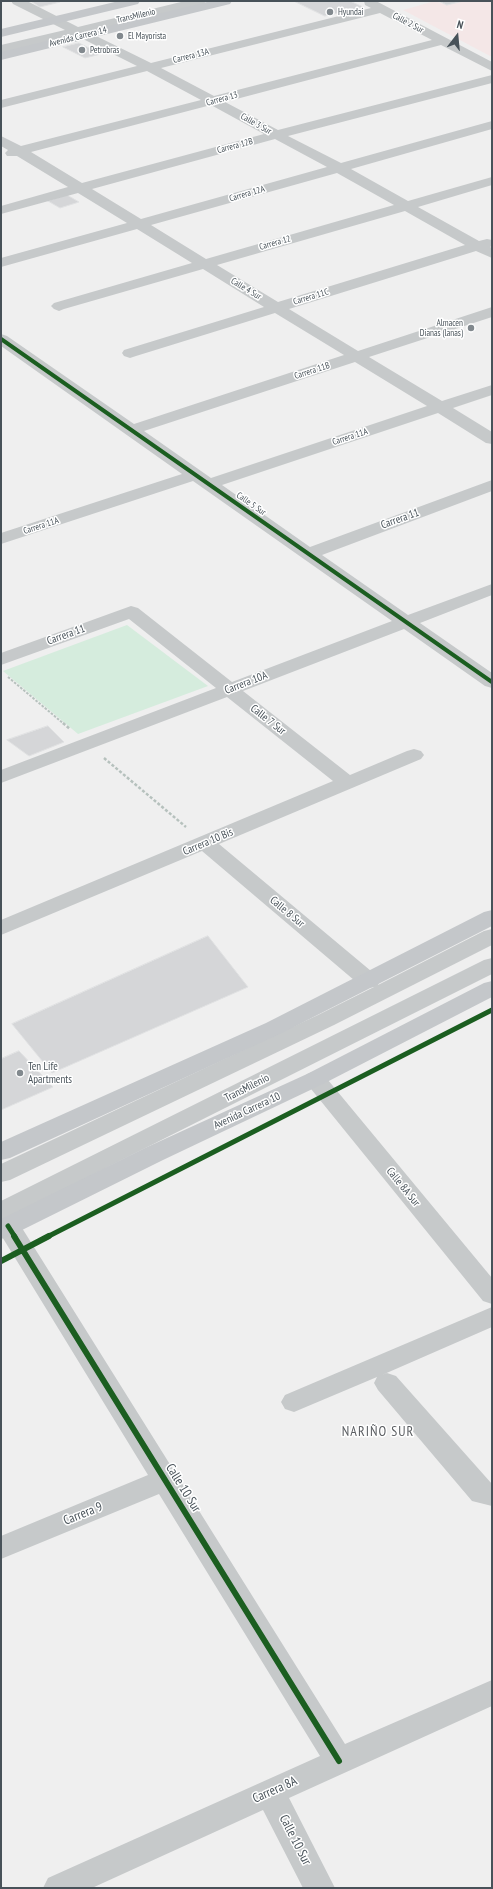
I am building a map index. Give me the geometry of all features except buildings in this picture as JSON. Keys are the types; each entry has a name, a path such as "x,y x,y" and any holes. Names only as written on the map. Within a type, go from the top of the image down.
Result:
{"main road":[{"name":"Avenida Carrera 14","path":"1,33 59,23 134,1"},
{"name":"Avenida Carrera 14","path":"1,56 81,33 226,1"},
{"path":"1,1152 178,1073 369,981 492,917"},
{"name":"Avenida Carrera 10","path":"3,1222 315,1079 492,988"}],"street":[{"name":"Calle 3 Sur","path":"17,1 149,67 339,168 406,206 485,244 492,254"},
{"name":"TransMilenio","path":"1,39 59,23 159,1"},
{"name":"TransMilenio","path":"1,48 81,33 200,1"},
{"name":"Calle 2 Sur","path":"366,1 492,67"},
{"name":"Carrera 13A","path":"1,104 381,9"},
{"name":"Carrera 13","path":"1,156 443,41"},
{"name":"Carrera 12B","path":"1,210 275,135 492,79"},
{"name":"Carrera 12A","path":"1,263 492,125"},
{"name":"Calle 4 Sur","path":"1,140 492,439"},
{"name":"Carrera 12","path":"59,306 492,181"},
{"name":"Carrera 11C","path":"130,353 485,244"},
{"name":"Carrera 11B","path":"132,430 492,312"},
{"name":"Calle 5 Sur","path":"1,339 492,682"},
{"path":"1,359 21,353"},
{"name":"Carrera 11A","path":"1,539 492,390"},
{"name":"Carrera 11","path":"308,554 492,485"},
{"name":"Carrera 10A","path":"1,777 492,589"},
{"name":"Carrera 11","path":"1,659 131,612"},
{"name":"Calle 7 Sur","path":"131,612 348,783"},
{"name":"Carrera 10 Bis","path":"1,928 414,755"},
{"name":"Calle 8 Sur","path":"205,843 369,981"},
{"path":"1,1174 326,1020 492,936"},
{"name":"TransMilenio","path":"3,1222 492,965"},
{"name":"Calle 8A Sur","path":"315,1079 492,1295"},
{"name":"Calle 10 Sur","path":"3,1222 339,1761"},
{"path":"294,1402 492,1316"},
{"path":"387,1383 482,1492 492,1495"},
{"name":"Carrera 9","path":"1,1548 165,1480"},
{"name":"Carrera 8A","path":"59,1888 492,1692"},
{"name":"Calle 10 Sur","path":"270,1792 319,1888"}],"shaded area":[{"path":"435,1 447,5 463,1 492,1 492,57 403,10"}],"green space":[{"path":"127,625 208,686 78,734 3,671"}],"cycle path":[{"path":"1,339 492,682"},
{"path":"1,1261 492,1010"},
{"path":"8,1226 339,1761"}],"place":[{"name":"Hyundai","path":"330,12"},
{"name":"El Mayorista","path":"120,36"},
{"name":"Petrobras","path":"82,50"},
{"name":"Almacen Dianas (lanas)","path":"471,328"},
{"name":"Ten Life Apartments","path":"20,1073"}],"district":[{"name":"NARIÑO SUR","path":"378,1432"}]}
